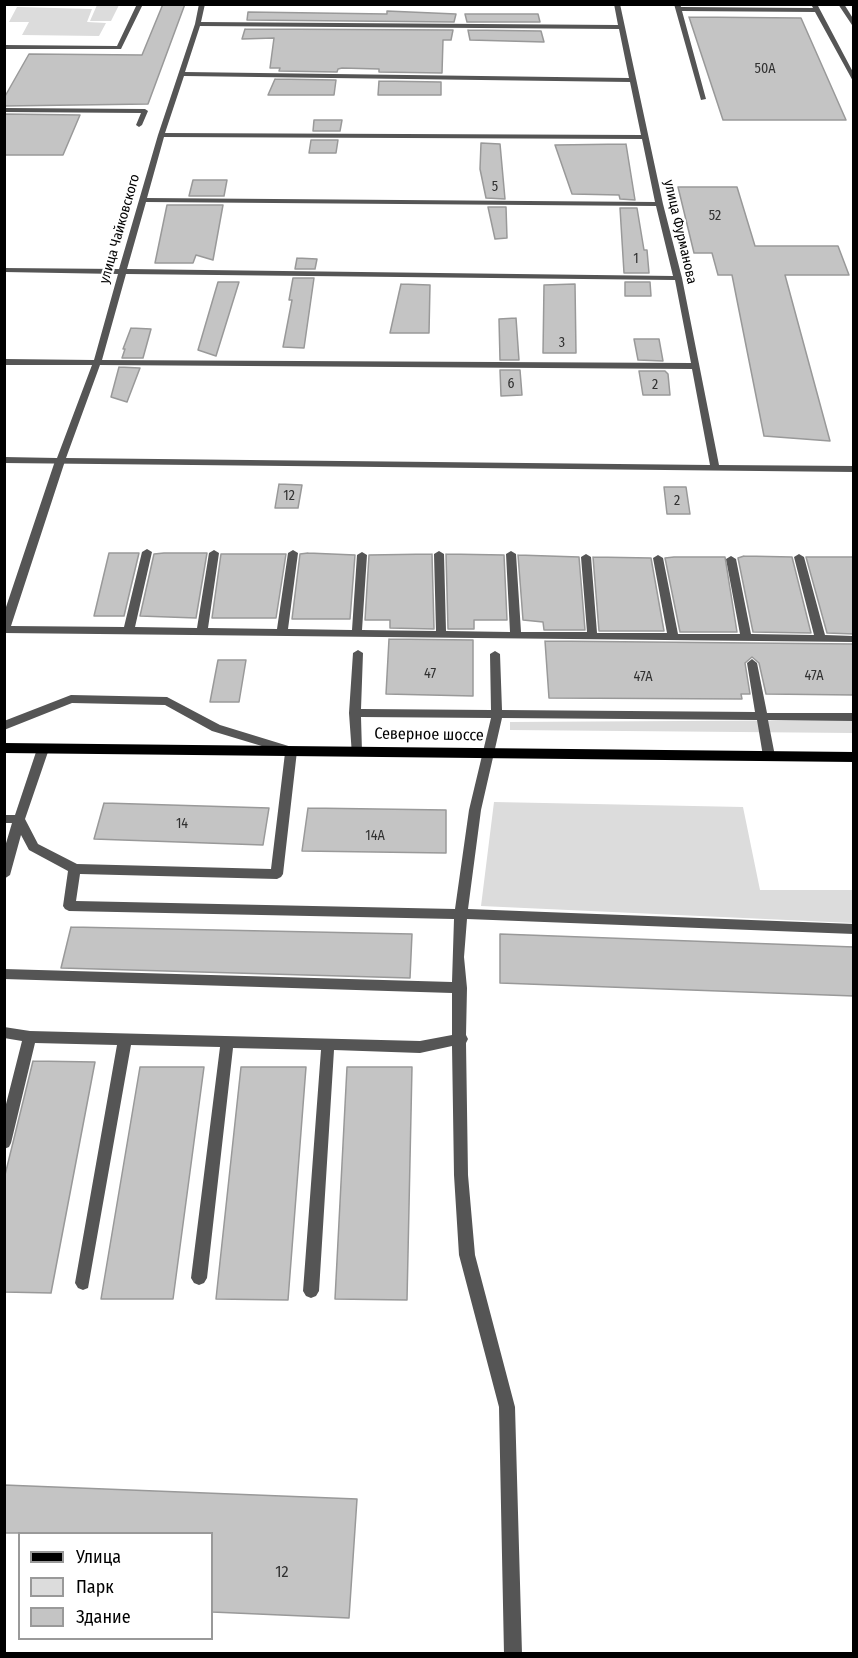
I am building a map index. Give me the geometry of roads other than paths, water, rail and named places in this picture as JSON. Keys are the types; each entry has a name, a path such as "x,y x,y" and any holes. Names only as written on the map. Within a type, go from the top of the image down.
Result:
{"main road":[{"name":"Северное шоссе","path":"4,748 854,757"}],"street":[{"path":"5,48 119,48 140,4"},
{"name":"улица Чайковского","path":"5,629 60,461 97,363 161,135 183,74 202,4"},
{"name":"улица Фурманова","path":"617,4 659,204 678,278 715,466"},
{"path":"842,4 854,26"},
{"path":"703,99 678,7 815,7 850,68 854,81"},
{"path":"198,24 622,27"},
{"path":"183,74 632,80"},
{"path":"4,110 145,111 139,125"},
{"path":"161,135 645,137"},
{"path":"143,200 659,204"},
{"path":"4,270 678,278"},
{"path":"4,362 694,366"},
{"path":"4,460 854,469"},
{"path":"129,630 147,552"},
{"path":"202,631 214,553"},
{"path":"282,632 293,553"},
{"path":"439,554 441,634"},
{"path":"511,554 516,636"},
{"path":"357,633 362,555"},
{"path":"586,557 592,635"},
{"path":"799,557 820,638"},
{"path":"658,558 673,637"},
{"path":"731,559 746,637"},
{"path":"5,629 854,639"},
{"path":"356,752 358,653"},
{"path":"495,654 496,714 490,754 476,810 461,914 458,957 461,1039 461,1175 467,1255 507,1407 513,1653"},
{"path":"752,663 769,756"},
{"path":"4,726 70,699 167,701 216,728 291,752 277,874 75,869 33,847 19,819"},
{"path":"355,714 854,717"},
{"path":"4,875 19,819 43,749"},
{"path":"4,819 19,819"},
{"path":"75,869 69,906 461,914 854,929"},
{"path":"4,974 460,988"},
{"path":"4,1032 30,1037 420,1047 461,1039"},
{"path":"4,1143 30,1037"},
{"path":"83,1283 124,1040"},
{"path":"199,1278 227,1042"},
{"path":"311,1291 328,1045"}]}
